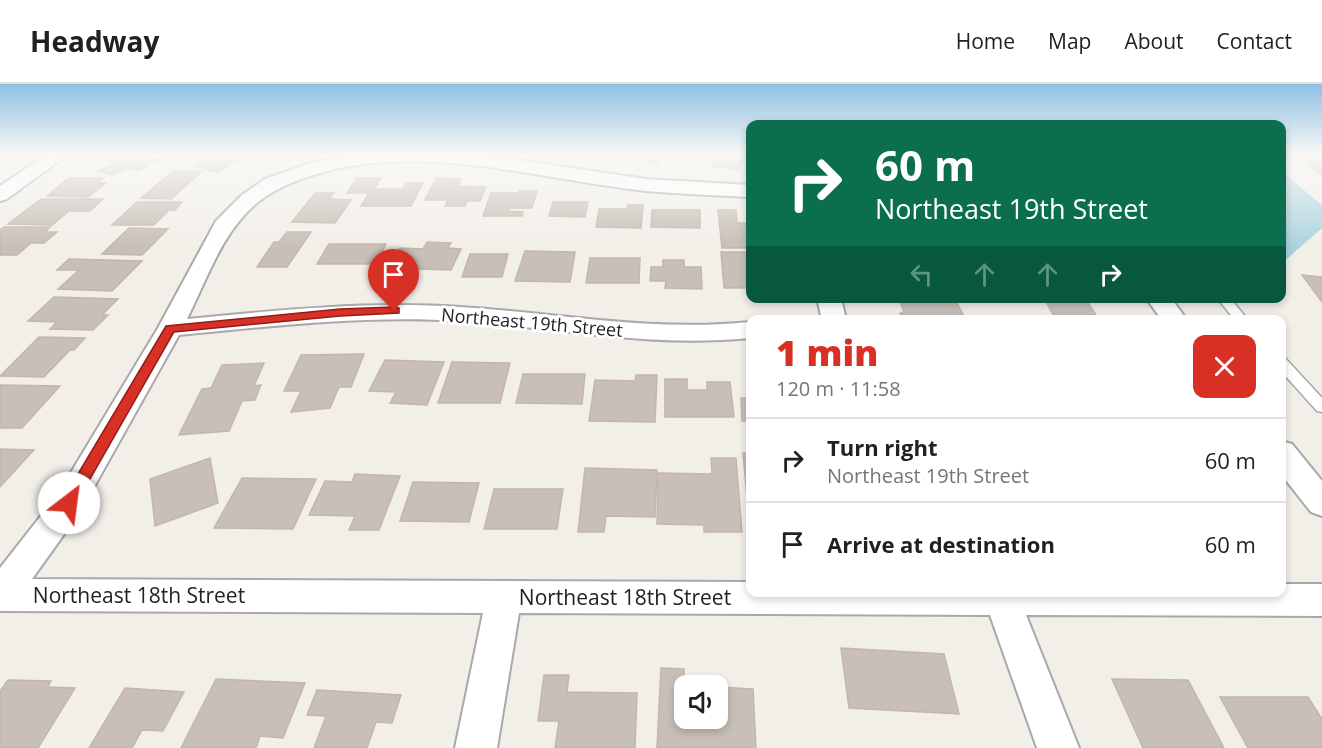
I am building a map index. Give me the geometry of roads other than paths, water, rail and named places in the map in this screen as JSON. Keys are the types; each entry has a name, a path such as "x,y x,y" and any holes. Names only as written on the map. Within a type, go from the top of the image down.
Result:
{"street":[{"path":"0,595 69,503 170,328 223,225 249,199 268,186"},
{"path":"663,186 746,191"},
{"name":"Northeast 19th Street","path":"170,328 340,313 394,311 462,314 644,333 716,335 746,331"},
{"path":"1286,458 1322,503"},
{"name":"Northeast 18th Street","path":"0,595 746,596"},
{"path":"476,748 504,597"},
{"name":"Northeast 18th Street","path":"939,597 1322,600"},
{"path":"1002,599 1058,748"}],"lane":[{"path":"1227,303 1238,315"},
{"path":"1286,367 1322,407"}],"water":[{"path":"1286,186 1299,186 1322,205 1322,228 1286,260"}]}
